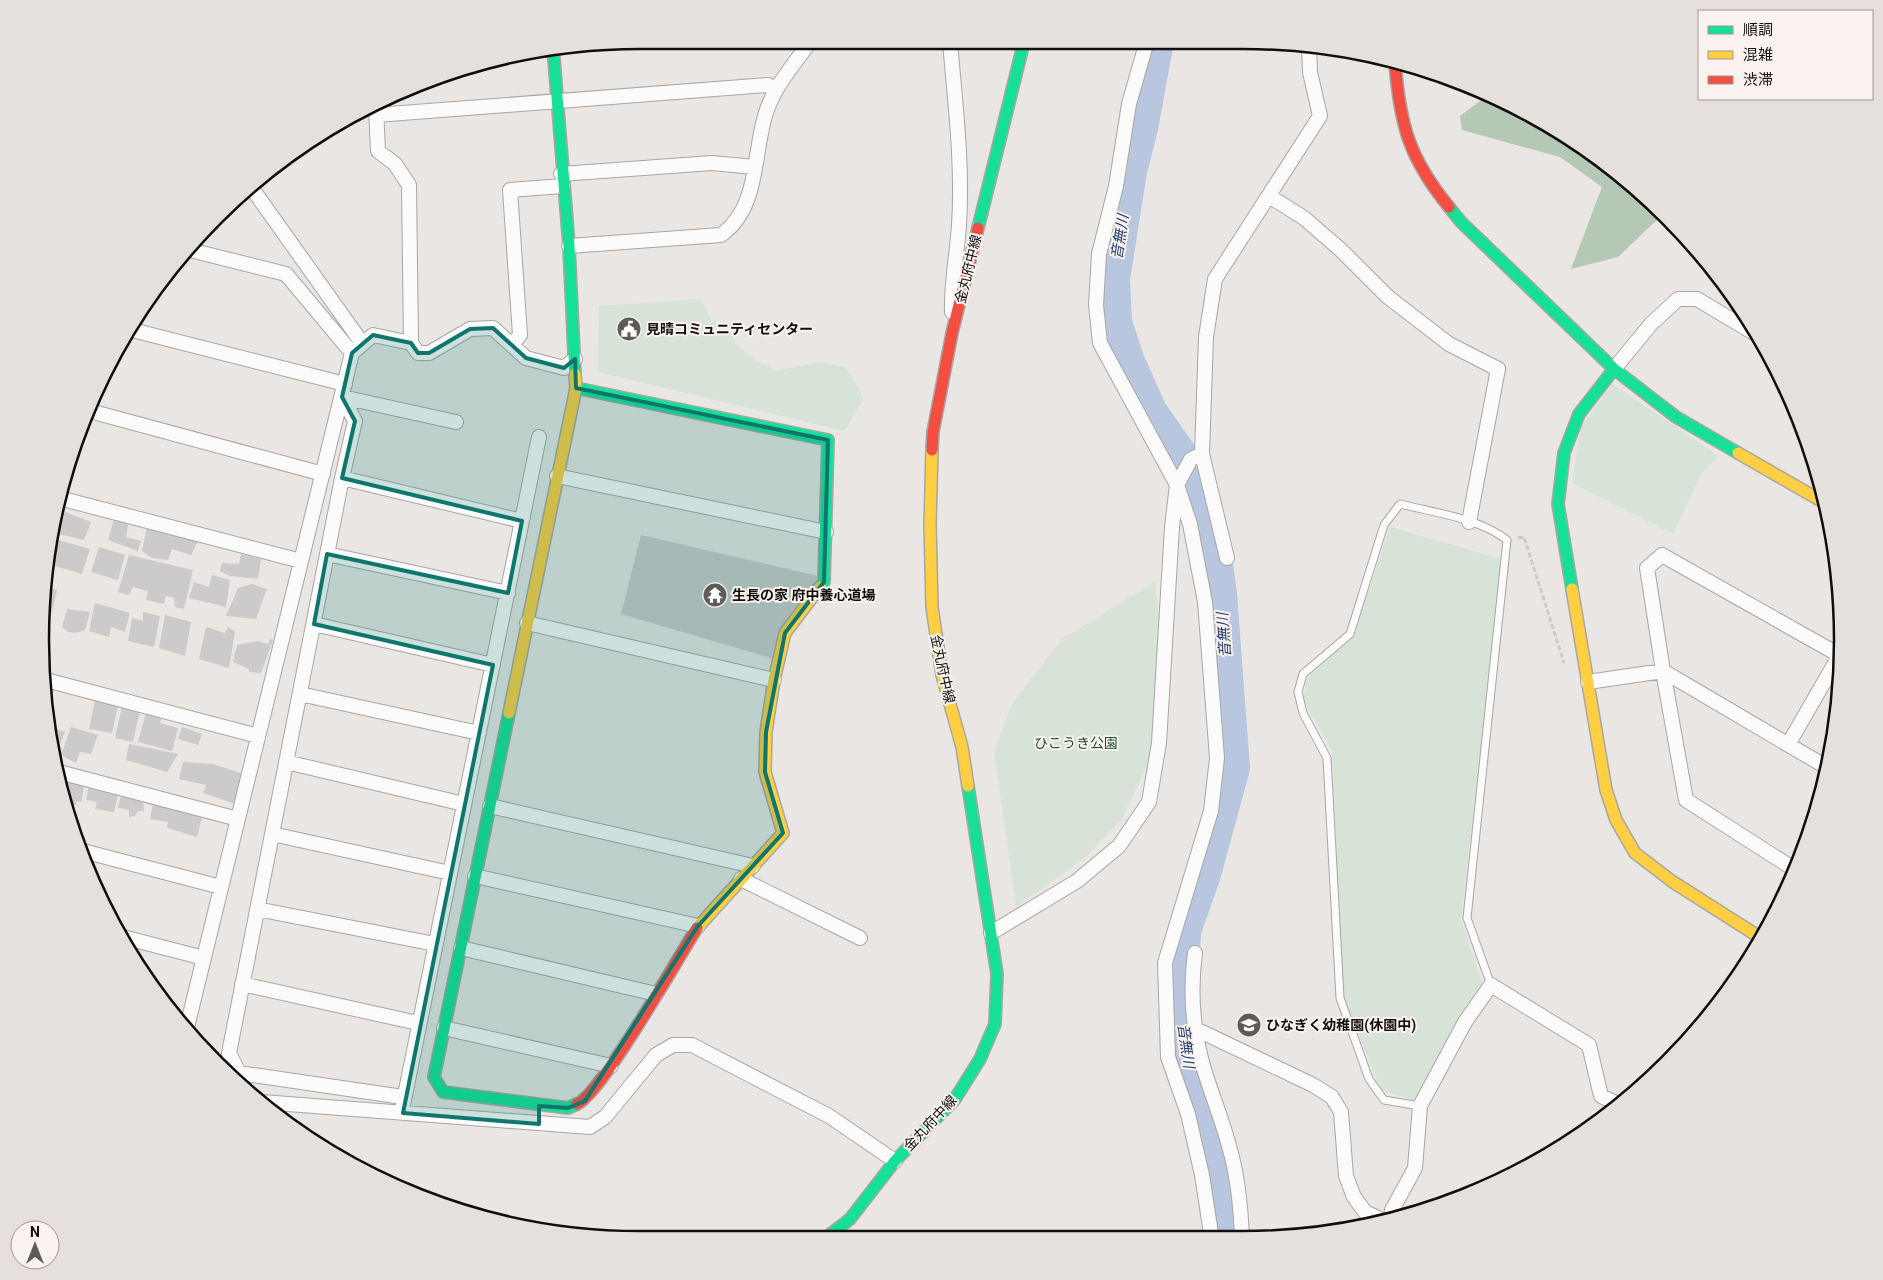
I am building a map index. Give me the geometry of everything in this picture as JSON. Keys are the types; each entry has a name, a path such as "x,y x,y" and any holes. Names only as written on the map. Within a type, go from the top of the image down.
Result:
{"street":[{"path":"569,246 721,235 734,226 749,196 765,115 776,90 805,49"},
{"path":"951,49 958,140 959,224 951,287 952,333"},
{"name":"金丸府中線","path":"835,1231 850,1219 895,1162 955,1099 980,1059 995,1024 997,974 991,932 962,747 942,675 932,607 930,524 933,432 952,333 1022,49"},
{"path":"1145,49 1129,104 1116,186 1099,254 1096,306 1100,343 1177,485 1190,524 1206,602 1217,758 1211,811 1165,963 1168,1058 1188,1114 1202,1175 1211,1231"},
{"path":"1227,558 1197,456 1206,337 1215,279 1320,116 1310,72 1309,53"},
{"path":"554,55 562,180 569,246 576,388 434,1077 443,1092 539,1106 568,1108 585,1101 611,1066 698,926 783,833 765,772 766,732 774,680 785,633 824,582 828,440 576,388"},
{"path":"1395,69 1398,104 1406,137 1431,185 1461,222 1614,369 1676,417 1816,498"},
{"path":"376,111 557,102 768,85 776,90"},
{"path":"376,111 378,151 395,164 409,185 411,343 418,353 428,353 470,328 493,328 526,358 564,368 575,359"},
{"path":"512,345 520,335 510,190 562,180 712,162 755,167"},
{"path":"254,192 357,348"},
{"path":"1269,196 1304,218 1342,251 1388,297 1449,344 1498,369 1469,522"},
{"path":"194,251 286,274 357,348"},
{"path":"1745,328 1697,299 1678,300 1651,324 1579,414 1564,453 1558,504 1606,790 1616,820 1635,853 1673,882 1756,935"},
{"path":"136,331 456,422"},
{"path":"188,1021 343,391 357,348 373,335 411,343"},
{"path":"343,391 355,422 342,478 229,1053 239,1073 403,1097"},
{"path":"95,412 323,474"},
{"path":"402,1113 403,1097 539,437"},
{"path":"991,932 1077,881 1119,846 1149,802 1159,743 1172,527 1177,485 1197,456"},
{"path":"558,476 826,532"},
{"path":"342,478 522,521"},
{"path":"66,500 301,560"},
{"path":"327,554 508,593"},
{"path":"1789,866 1686,800 1663,671 1648,568 1662,556 1834,650"},
{"path":"527,623 774,680"},
{"path":"314,624 493,664"},
{"path":"1788,743 1833,667"},
{"path":"1588,682 1663,671 1821,764"},
{"path":"50,681 258,736"},
{"path":"300,694 479,733"},
{"path":"286,762 464,804"},
{"path":"64,773 238,819"},
{"path":"490,806 753,866"},
{"path":"272,834 450,872"},
{"path":"89,853 221,887"},
{"path":"475,876 698,926"},
{"path":"741,878 860,938"},
{"path":"257,909 435,944"},
{"path":"130,939 204,958"},
{"path":"461,948 656,994"},
{"path":"1195,953 1193,971 1196,1034 1203,1066 1230,1147 1241,1211 1242,1231"},
{"path":"242,984 418,1023"},
{"path":"1392,1212 1415,1168 1420,1106 1465,1022 1490,985 1589,1045 1601,1096 1612,1101"},
{"path":"444,1028 611,1066"},
{"path":"1196,1034 1202,1032 1313,1085 1332,1097 1341,1112 1346,1176 1354,1198 1365,1212 1374,1216"},
{"path":"272,1103 590,1127 605,1117 656,1055 673,1045 692,1045 829,1116 895,1162"},
{"path":"539,1106 539,1124"}],"lane":[{"path":"1420,1106 1384,1100 1369,1079 1340,998 1327,758 1303,713 1298,692 1303,674 1350,634 1384,526 1400,504 1469,522 1497,532 1507,540 1467,918 1490,985"}],"path":[{"path":"1507,540 1524,537 1567,672"}],"highlighted area":[{"path":"493,328 526,358 564,368 575,359 576,388 828,440 824,582 785,633 766,732 765,772 783,833 698,926 585,1101 568,1108 539,1106 539,1124 403,1113 493,665 314,624 327,554 508,593 522,521 342,478 355,421 342,397 352,353 373,335 411,343 418,353 429,353 470,329"}],"green space":[{"path":"1482,100 1505,110 1571,148 1633,195 1658,219 1618,257 1571,269 1602,187 1560,157 1462,130 1460,116"},
{"path":"701,299 712,321 728,329 736,344 747,354 775,371 821,362 845,367 860,390 863,400 845,431 598,372 599,306"},
{"path":"1612,384 1719,456 1701,474 1673,534 1572,483 1581,427"},
{"path":"1390,527 1502,559 1461,920 1483,986 1416,1101 1381,1090 1343,996 1332,750 1303,700 1308,677 1353,637"},
{"name":"ひこうき公園","path":"1155,582 1160,632 1156,705 1149,761 1121,820 1085,858 1016,907 994,752 1012,704 1062,639"}],"building":[{"path":"65,512 91,522 84,540 59,534"},
{"path":"115,516 129,519 126,537 141,541 138,551 108,540"},
{"path":"147,526 200,537 191,555 172,549 168,560 152,558 142,551"},
{"name":"生長の家 府中養心道場","path":"641,535 818,576 774,659 621,614"},
{"path":"58,540 90,549 82,574 54,566"},
{"path":"99,547 125,555 118,580 91,572"},
{"path":"241,554 261,559 258,579 230,576 220,571 222,563 239,564"},
{"path":"129,555 193,570 184,609 175,607 174,598 166,596 164,604 146,600 148,591 133,587 129,595 118,592"},
{"path":"212,575 230,580 226,607 189,598 194,582 209,587"},
{"path":"252,584 267,589 256,619 226,616 238,588"},
{"path":"51,589 57,590 52,612 50,612"},
{"path":"95,603 130,613 125,632 111,627 109,637 89,631"},
{"path":"67,609 90,612 85,630 76,633 68,632 62,627"},
{"path":"143,612 160,616 154,647 128,641 132,618 143,621"},
{"path":"165,615 191,622 185,656 159,648"},
{"path":"206,627 225,633 228,627 235,632 229,668 199,659"},
{"path":"270,639 273,640 261,673 249,672 249,669 233,662 237,645 258,641 268,644"},
{"path":"95,700 118,705 112,733 89,729"},
{"path":"122,706 140,710 133,742 115,738"},
{"path":"147,709 163,713 160,723 178,728 172,751 138,742"},
{"path":"71,727 98,735 91,754 80,752 76,763 61,755"},
{"path":"182,727 202,734 198,745 178,739"},
{"path":"56,729 65,732 59,748"},
{"path":"129,744 178,754 167,772 126,760"},
{"path":"183,762 213,764 243,774 235,804 203,793 206,785 179,779"},
{"path":"66,779 85,782 81,802 77,801 76,805 72,804"},
{"path":"89,785 119,790 114,812 95,809 97,802 86,800"},
{"path":"122,791 143,796 144,811 138,811 135,816 129,817 129,810 118,808"},
{"path":"153,802 172,804 171,809 202,817 197,837 167,828 168,822 150,819"}],"waterway":[{"name":"音無川","path":"1157,49 1142,128 1131,171 1114,279 1116,322 1128,359 1151,411 1181,454 1204,518 1217,564 1221,594 1234,768 1205,874 1185,931 1181,1020 1191,1078 1217,1139 1231,1231"}],"traffic: fast":[{"path":"978,228 1022,49"},
{"path":"554,55 569,246 575,374"},
{"path":"1449,207 1461,222 1614,369 1676,417 1738,453"},
{"path":"1572,589 1558,504 1564,453 1579,414 1614,369"},
{"path":"576,388 828,440 824,582 820,587"},
{"path":"509,713 434,1077 443,1092 568,1108 577,1104"},
{"path":"835,1231 850,1219 895,1161 955,1099 980,1059 995,1024 997,974 968,786"}],"traffic: slow":[{"path":"509,713 576,388 575,374"},
{"path":"932,450 930,524 932,607 942,675 962,747 968,786"},
{"path":"1738,453 1817,498"},
{"path":"697,928 783,833 765,772 766,732 774,680 785,633 820,587"},
{"path":"1572,589 1606,790 1616,820 1635,853 1673,882 1756,935"}],"traffic: jam":[{"path":"1396,69 1400,105 1409,140 1424,173 1449,207"},
{"path":"932,450 933,432 952,333 978,228"},
{"path":"577,1104 588,1095 621,1052 697,928"}],"place":[{"name":"見晴コミュニティセンター","path":"629,329"},
{"name":"生長の家 府中養心道場","path":"715,595"},
{"name":"ひなぎく幼稚園(休園中)","path":"1249,1025"}]}
